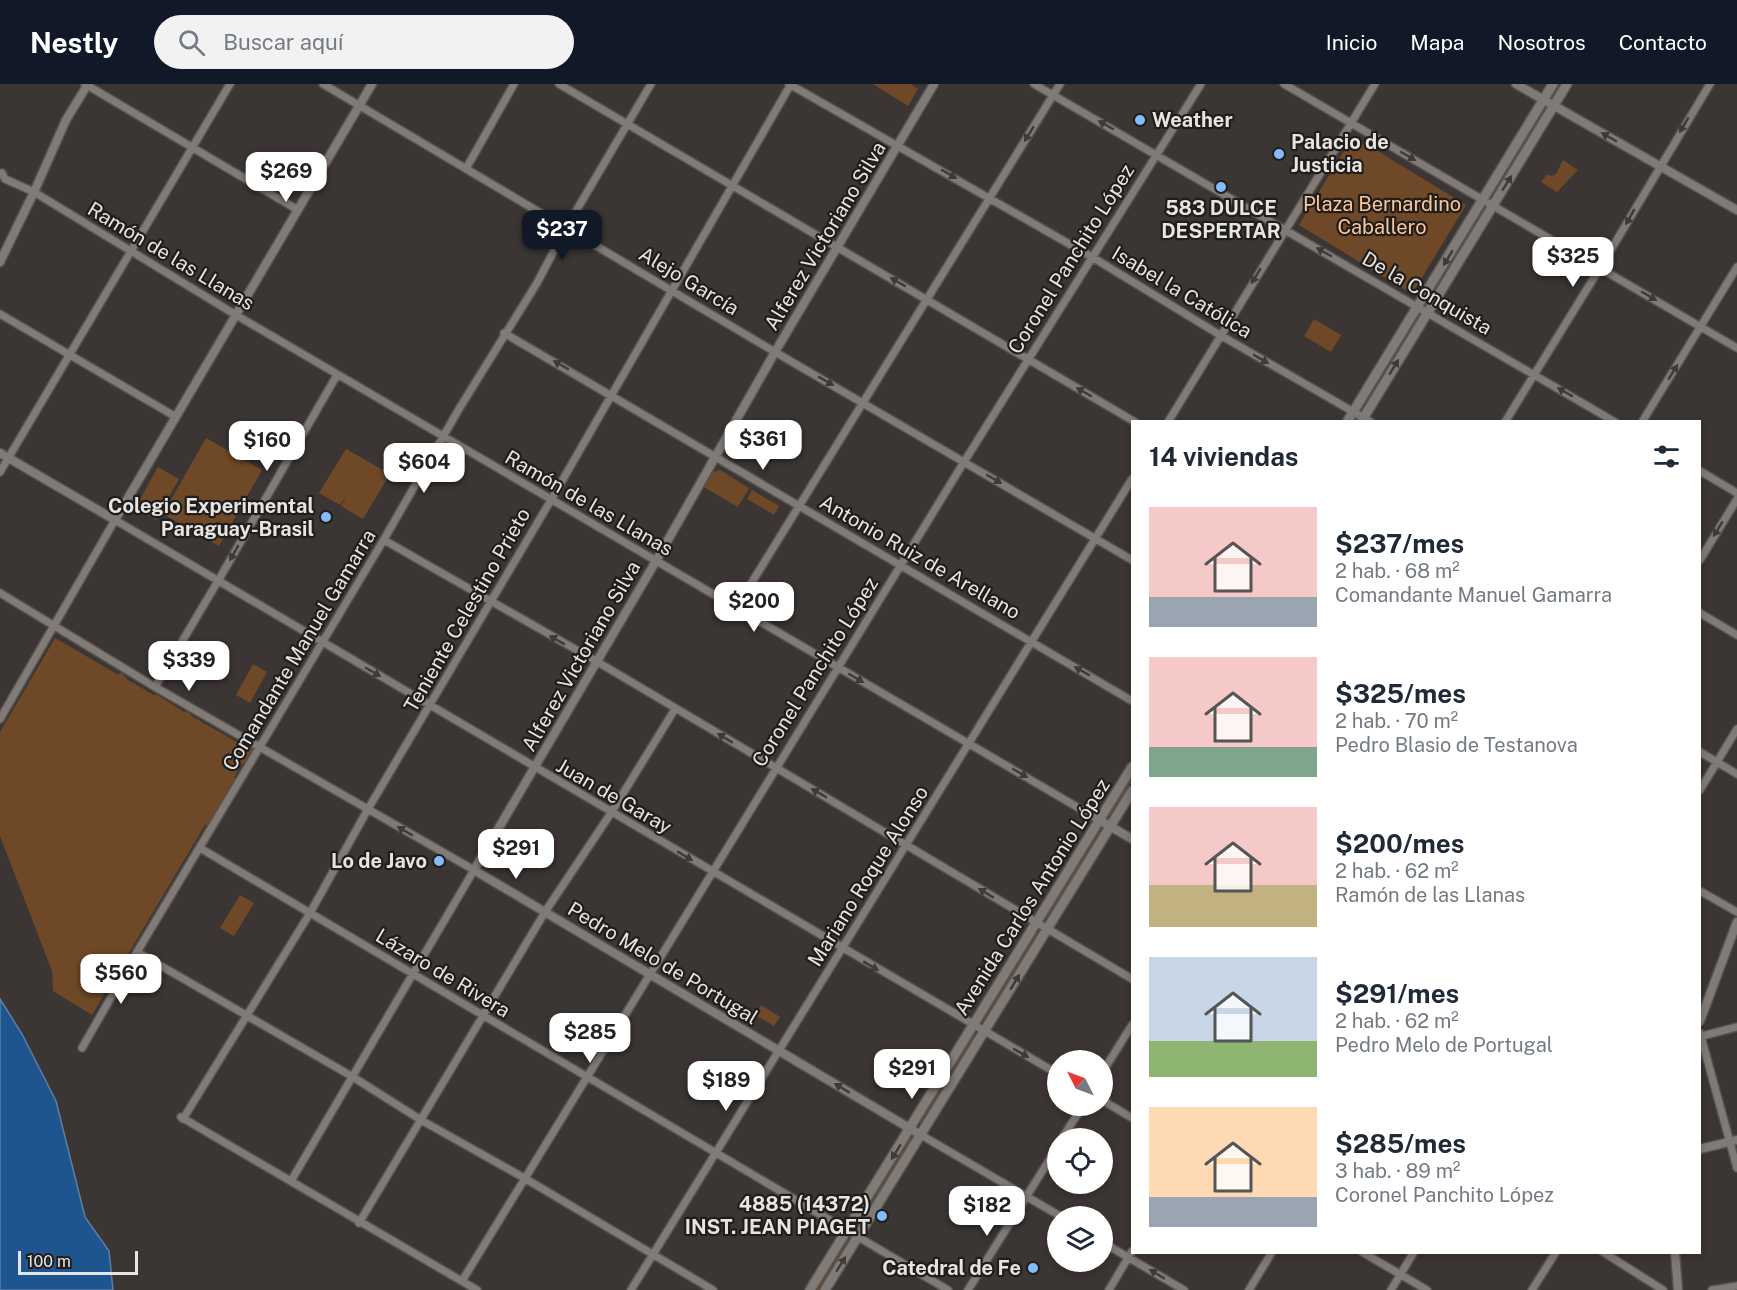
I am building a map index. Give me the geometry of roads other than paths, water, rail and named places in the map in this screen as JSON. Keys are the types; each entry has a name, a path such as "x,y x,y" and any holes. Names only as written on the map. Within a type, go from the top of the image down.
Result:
{"main road":[{"path":"1348,420 1553,84"},
{"path":"1365,420 1427,312 1567,84"},
{"name":"Avenida Carlos Antonio López","path":"810,1290 1131,769"},
{"name":"Avenida Carlos Antonio López","path":"825,1290 1131,793"}],"street":[{"path":"0,262 66,120 87,84 297,210"},
{"path":"0,472 230,84"},
{"name":"Alejo García","path":"323,84 1131,559"},
{"path":"0,719 372,84"},
{"path":"467,167 514,84"},
{"path":"559,84 1132,420"},
{"name":"Comandante Manuel Gamarra","path":"82,1047 137,951 384,540 504,333 537,283 566,228 651,84"},
{"name":"Isabel la Católica","path":"790,84 1092,257 1220,335 1354,411 1365,420"},
{"name":"Teniente Celestino Prieto","path":"291,1181 182,1118 310,913 368,809 673,291 790,84"},
{"name":"Alferez Victoriano Silva","path":"291,1181 934,84"},
{"name":"De la Conquista","path":"1034,84 1612,420"},
{"path":"736,608 1060,84"},
{"name":"Coronel Panchito López","path":"462,1281 837,667 1201,84"},
{"path":"1284,84 1737,348"},
{"path":"1169,420 1350,122 1376,84"},
{"path":"1516,84 1737,210"},
{"path":"1505,420 1600,268 1710,84"},
{"name":"Ramón de las Llanas","path":"2,173 5,179 34,192 337,375 1131,838"},
{"path":"1643,420 1737,267"},
{"path":"0,314 176,417"},
{"name":"Antonio Ruiz de Arellano","path":"504,333 1131,700"},
{"path":"154,687 337,375"},
{"name":"Juan de Garay","path":"0,453 1047,1068"},
{"path":"1701,472 1737,493"},
{"name":"Mariano Roque Alonso","path":"631,1290 1131,481"},
{"path":"1701,558 1737,499"},
{"path":"384,540 596,661 1131,978"},
{"name":"Pedro Melo de Portugal","path":"0,593 154,687 474,870 1047,1209"},
{"path":"1701,614 1737,635"},
{"path":"359,1223 545,912 611,813 675,709"},
{"path":"1701,788 1737,729"},
{"path":"1701,753 1737,774"},
{"name":"Lázaro de Rivera","path":"200,848 948,1290"},
{"path":"1701,892 1737,912"},
{"path":"1701,1018 1737,922"},
{"path":"137,951 713,1290"},
{"path":"1113,1055 1131,1027"},
{"path":"1701,1035 1737,1027"},
{"path":"1701,1038 1734,1141 1737,1168"},
{"path":"1113,1107 1131,1117"},
{"path":"1701,1149 1734,1141"},
{"path":"968,1290 1047,1164"},
{"path":"291,1181 359,1223 477,1290"},
{"path":"1113,1247 1131,1254 1184,1290"},
{"path":"1108,1290 1131,1254"},
{"path":"1249,1290 1271,1254"},
{"path":"1365,1254 1427,1290"},
{"path":"1391,1290 1413,1254"},
{"path":"1532,1290 1555,1254"},
{"path":"1607,1254 1663,1290"},
{"path":"1675,1254 1677,1288"},
{"path":"1712,1290 1737,1286"}],"water":[{"path":"0,999 22,1034 56,1101 85,1217 109,1251 113,1290 0,1290"}],"place":[{"name":"Weather","path":"1140,120"},
{"name":"Palacio de Justicia","path":"1279,154"},
{"name":"583 DULCE DESPERTAR","path":"1221,187"},
{"name":"Colegio Experimental Paraguay-Brasil","path":"326,517"},
{"name":"Lo de Javo","path":"439,861"},
{"name":"4885 (14372) INST. JEAN PIAGET","path":"882,1216"},
{"name":"Catedral de Fe","path":"1033,1268"}],"park label":[{"name":"Plaza Bernardino Caballero","path":"1382,216"}]}
